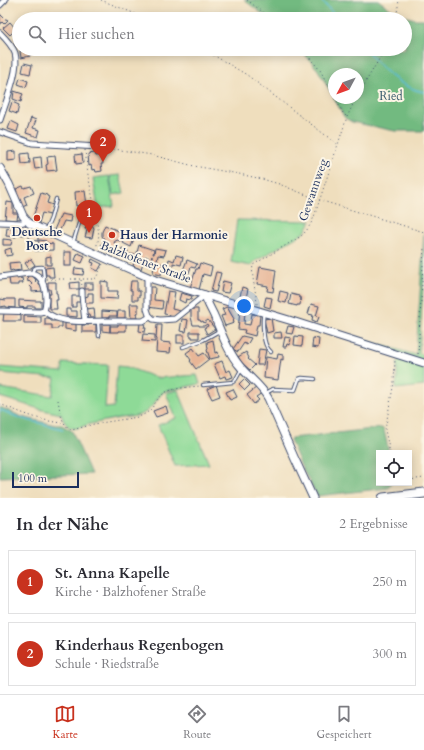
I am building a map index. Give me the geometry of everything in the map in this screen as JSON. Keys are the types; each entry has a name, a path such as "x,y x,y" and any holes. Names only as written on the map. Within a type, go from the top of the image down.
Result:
{"highway":[{"path":"383,498 424,493"}],"street":[{"path":"0,5 5,0"},
{"path":"0,33 12,47"},
{"path":"0,120 16,72 17,63 16,56"},
{"path":"0,132 32,143 98,147"},
{"path":"0,168 9,184 21,213 27,221 20,223 0,222"},
{"name":"Balzhofener Straße","path":"27,221 32,225 73,244 163,283 257,310 421,362"},
{"path":"0,277 32,273 37,275 43,280 44,285 46,306 44,312"},
{"path":"147,276 146,303 150,317 153,319 175,319 205,295 207,304 214,315 233,357 265,393 273,407 313,498"},
{"path":"82,291 84,321"},
{"path":"214,315 214,308 217,299"},
{"path":"0,312 44,312 62,320 84,321 142,321 150,317"}],"lane":[{"path":"45,231 51,218 56,199"},
{"path":"73,244 80,220"},
{"path":"32,273 35,268 42,267 43,280"},
{"path":"264,313 263,326 266,346 271,352"},
{"path":"98,321 100,336"},
{"path":"183,347 203,340 220,330"},
{"path":"203,385 233,382 242,368"},
{"path":"265,393 273,389 295,390 299,379 302,378 315,380"}],"path":[{"path":"101,0 131,12"},
{"path":"247,0 263,12"},
{"path":"397,12 400,0"},
{"path":"215,56 247,75 338,144"},
{"path":"308,56 320,70 328,85"},
{"path":"364,85 382,56"},
{"path":"338,104 347,117"},
{"name":"Gewannweg","path":"257,310 252,270 253,265 304,234 311,224 347,117 353,104"},
{"path":"84,146 96,214 94,217 99,231 99,238 94,253"},
{"path":"98,147 152,155 194,166 262,179 315,197 319,200 424,232"},
{"path":"80,220 85,221 94,217"},
{"path":"421,362 424,247"},
{"path":"43,280 94,279 96,278 106,259"},
{"path":"82,280 82,291"},
{"path":"389,450 386,430 394,382 396,355"},
{"path":"58,400 64,423 69,429 72,430 147,413 165,392 203,385"},
{"path":"0,404 34,416 58,423 64,423"},
{"path":"412,480 424,478"}],"green space":[{"name":"Ried","path":"244,0 378,0 395,12 260,12"},
{"name":"Ried","path":"412,18 424,19 424,131 395,131 352,122 345,118 337,104 364,104 364,68 328,68 328,88 318,70 306,56 412,56"},
{"path":"120,175 124,193 113,195 110,176"},
{"path":"109,176 114,206 98,208 93,178"},
{"path":"237,220 311,221 305,232 254,262 251,266 231,262"},
{"path":"424,233 424,268 419,353 424,355 424,361 327,329 416,355"},
{"path":"401,359 424,364 424,386 395,389 397,364"},
{"path":"63,363 108,365 105,408 114,407 117,366 127,367 157,378 197,375 200,384 165,391 147,411 141,414 76,428 68,426 61,414 0,397 0,388 52,396 55,378 0,373 0,367 62,372"},
{"path":"178,390 209,464 175,466 158,425 176,418 166,393"},
{"path":"0,407 22,417 55,425 62,425 72,431 91,474 0,477"},
{"path":"382,428 384,430 388,450 376,450 376,486 390,486 388,488 317,496 302,468 290,440 291,438"}],"building":[{"path":"0,14 8,20 4,24 2,22 0,25"},
{"path":"10,22 12,24 12,33 10,35 3,28"},
{"path":"24,63 32,65 30,74 22,72"},
{"path":"20,78 28,81 26,87 18,84"},
{"path":"14,91 23,94 21,102 13,99"},
{"path":"12,102 19,105 17,114 9,111"},
{"path":"31,118 36,120 33,128 40,130 38,137 26,133"},
{"path":"11,121 19,125 17,132 8,129"},
{"path":"16,151 16,160 8,161 8,152"},
{"path":"29,153 30,163 22,164 21,154"},
{"path":"95,153 96,156 102,155 102,171 96,172 95,169 92,170 91,165 89,166 88,154"},
{"path":"82,154 83,163 76,164 75,155"},
{"path":"55,156 57,170 47,171 47,157"},
{"path":"41,157 42,168 35,169 33,158"},
{"path":"23,186 24,188 31,186 34,193 24,197 27,205 22,207 16,193 16,189"},
{"path":"85,191 87,205 76,206 75,192"},
{"path":"41,193 49,197 47,203 53,205 50,215 42,213 39,223 32,220"},
{"path":"7,202 13,203 13,213 18,213 17,220 5,219"},
{"path":"61,214 71,216 70,222 64,221 59,232 54,230"},
{"path":"90,225 94,228 92,238 85,237 87,230 85,229 86,226"},
{"name":"Haus der Harmonie","path":"105,225 123,233 120,241 117,240 114,243 117,245 115,252 101,246 104,239 102,232"},
{"path":"15,226 25,228 24,235 16,234 16,237 6,236 7,228 15,230"},
{"path":"29,233 38,234 38,241 29,240"},
{"path":"127,236 134,239 131,247 123,243"},
{"path":"3,239 12,240 11,245 3,245"},
{"path":"39,240 53,244 53,250 35,251 36,247 38,248"},
{"path":"139,245 154,250 153,254 155,248 166,250 164,256 158,255 157,263 163,264 161,275 153,273 154,265 147,263 149,258 145,256 141,269 133,266 134,262 129,261 130,254 135,255 135,260"},
{"path":"11,248 12,255 6,256 5,250"},
{"path":"122,248 128,251 125,259 119,256"},
{"path":"64,252 71,252 71,266 64,266"},
{"path":"78,253 85,256 82,263 75,260"},
{"path":"176,255 183,257 181,265 173,263 173,266 168,264 169,259 174,261"},
{"path":"51,256 51,265 46,265 46,257"},
{"path":"31,259 35,265 29,269 25,263"},
{"path":"92,259 102,264 98,271 92,268 94,263 91,262"},
{"path":"187,260 197,264 195,268 191,267 188,275 182,273"},
{"path":"20,262 21,270 10,271 9,263"},
{"path":"200,263 212,267 210,276 203,274 199,290 190,288 196,269 198,269"},
{"path":"53,267 54,277 49,277 49,275 46,275 45,268"},
{"path":"260,267 276,270 273,292 267,291 268,286 257,284"},
{"path":"75,268 84,269 83,275 74,274"},
{"path":"216,272 221,273 216,292 211,291"},
{"path":"31,274 38,284 43,284 43,291 32,292 32,288 30,286 32,284 29,281 28,282 27,275"},
{"path":"17,277 17,279 22,278 23,283 18,283 18,285 10,285 9,278"},
{"path":"101,281 108,282 108,291 118,291 117,299 101,298"},
{"path":"131,281 137,281 137,291 140,291 138,300 132,300 132,290 130,290"},
{"path":"223,281 231,283 228,293 221,292"},
{"path":"48,282 56,282 56,293 58,300 56,300 57,309 50,309 49,307 49,294 51,294 50,289 48,289"},
{"path":"79,282 79,289 71,289 70,283"},
{"path":"85,283 93,283 93,289 85,289"},
{"path":"149,287 155,287 154,300 163,301 162,309 148,307"},
{"path":"242,287 248,289 246,298 240,297"},
{"path":"168,291 175,292 172,309 180,311 175,317 169,317 170,315 164,314"},
{"path":"280,291 288,293 286,303 278,301"},
{"path":"88,293 93,293 93,303 85,303 85,297 88,296"},
{"path":"181,293 192,296 191,300 186,299 185,303 179,300"},
{"path":"291,294 301,298 300,305 297,306 289,304"},
{"path":"72,296 80,296 81,302 76,302 76,307 72,307"},
{"path":"266,297 272,298 270,308 264,306"},
{"path":"0,299 15,299 15,308 6,306 0,307"},
{"path":"19,300 41,301 41,308 35,308 35,306 27,306 27,308 19,307"},
{"path":"130,304 138,304 138,313 136,313 137,318 131,318"},
{"path":"311,304 319,306 316,316 319,317 317,322 312,320 313,315 308,314"},
{"path":"227,307 234,319 234,323 225,326 221,316 225,315 222,309"},
{"path":"94,308 95,318 90,318 89,315 86,315 86,309"},
{"path":"66,309 70,309 70,311 77,311 77,317 66,316"},
{"path":"191,309 198,309 198,320 201,322 203,321 204,323 208,320 215,329 207,334 204,328 208,326 207,324 204,326 193,325"},
{"path":"102,311 117,312 117,316 102,318"},
{"path":"118,311 125,311 125,318 117,318"},
{"path":"240,311 245,312 244,324 250,325 252,314 260,315 259,325 257,325 255,336 244,333 245,330 238,329"},
{"path":"4,313 21,314 21,321 3,321"},
{"path":"24,316 41,317 41,323 24,323"},
{"path":"45,318 51,318 51,321 62,321 62,327 52,329 52,325 45,325"},
{"path":"271,318 273,331 267,333 264,319"},
{"path":"182,319 188,320 186,332 180,331"},
{"path":"65,323 76,324 76,331 65,329"},
{"path":"118,323 126,323 126,331 110,332 110,326 118,326"},
{"path":"140,323 145,324 145,332 139,331"},
{"path":"96,324 96,332 82,332 82,325"},
{"path":"102,324 110,324 110,332 102,331"},
{"path":"157,325 162,325 161,342 171,343 170,353 156,352"},
{"path":"288,326 294,327 292,334 286,333"},
{"path":"190,332 199,332 199,338 192,338 192,336 190,336"},
{"path":"281,332 282,338 274,338 274,333"},
{"path":"143,334 155,335 155,342 142,341"},
{"path":"177,335 184,335 184,343 177,343"},
{"path":"242,336 251,338 247,345 244,343 238,352 233,349"},
{"path":"295,336 303,337 302,346 294,345"},
{"path":"285,337 291,338 290,345 287,344 286,347 283,347"},
{"path":"313,338 319,339 318,348 312,347"},
{"path":"213,340 215,353 218,352 219,357 210,359 207,350 207,342"},
{"path":"193,348 199,356 204,353 209,359 196,369 186,353"},
{"path":"259,349 266,350 263,365 257,365"},
{"path":"246,352 249,358 248,359 255,365 250,370 238,357"},
{"path":"278,354 283,355 283,360 281,359 278,380 264,378 266,357 277,359"},
{"path":"222,361 226,372 230,370 233,377 226,379 225,376 220,378 214,364"},
{"path":"244,379 250,385 245,390 239,384"},
{"path":"216,385 220,396 212,399 207,389"},
{"path":"257,387 262,393 256,397 259,400 254,404 247,395"},
{"path":"233,389 237,397 230,400 226,392"},
{"path":"166,406 168,413 156,417 153,411"}],"waterway":[{"path":"321,0 332,12"},
{"path":"372,56 391,76 406,86 424,92"},
{"path":"0,412 1,410 20,418 63,429"}],"place":[{"name":"Kinderhaus Regenbogen","path":"103,162"},
{"name":"Deutsche Post","path":"37,218"},
{"name":"St. Anna Kapelle","path":"89,233"},
{"name":"Haus der Harmonie","path":"112,235"}]}
